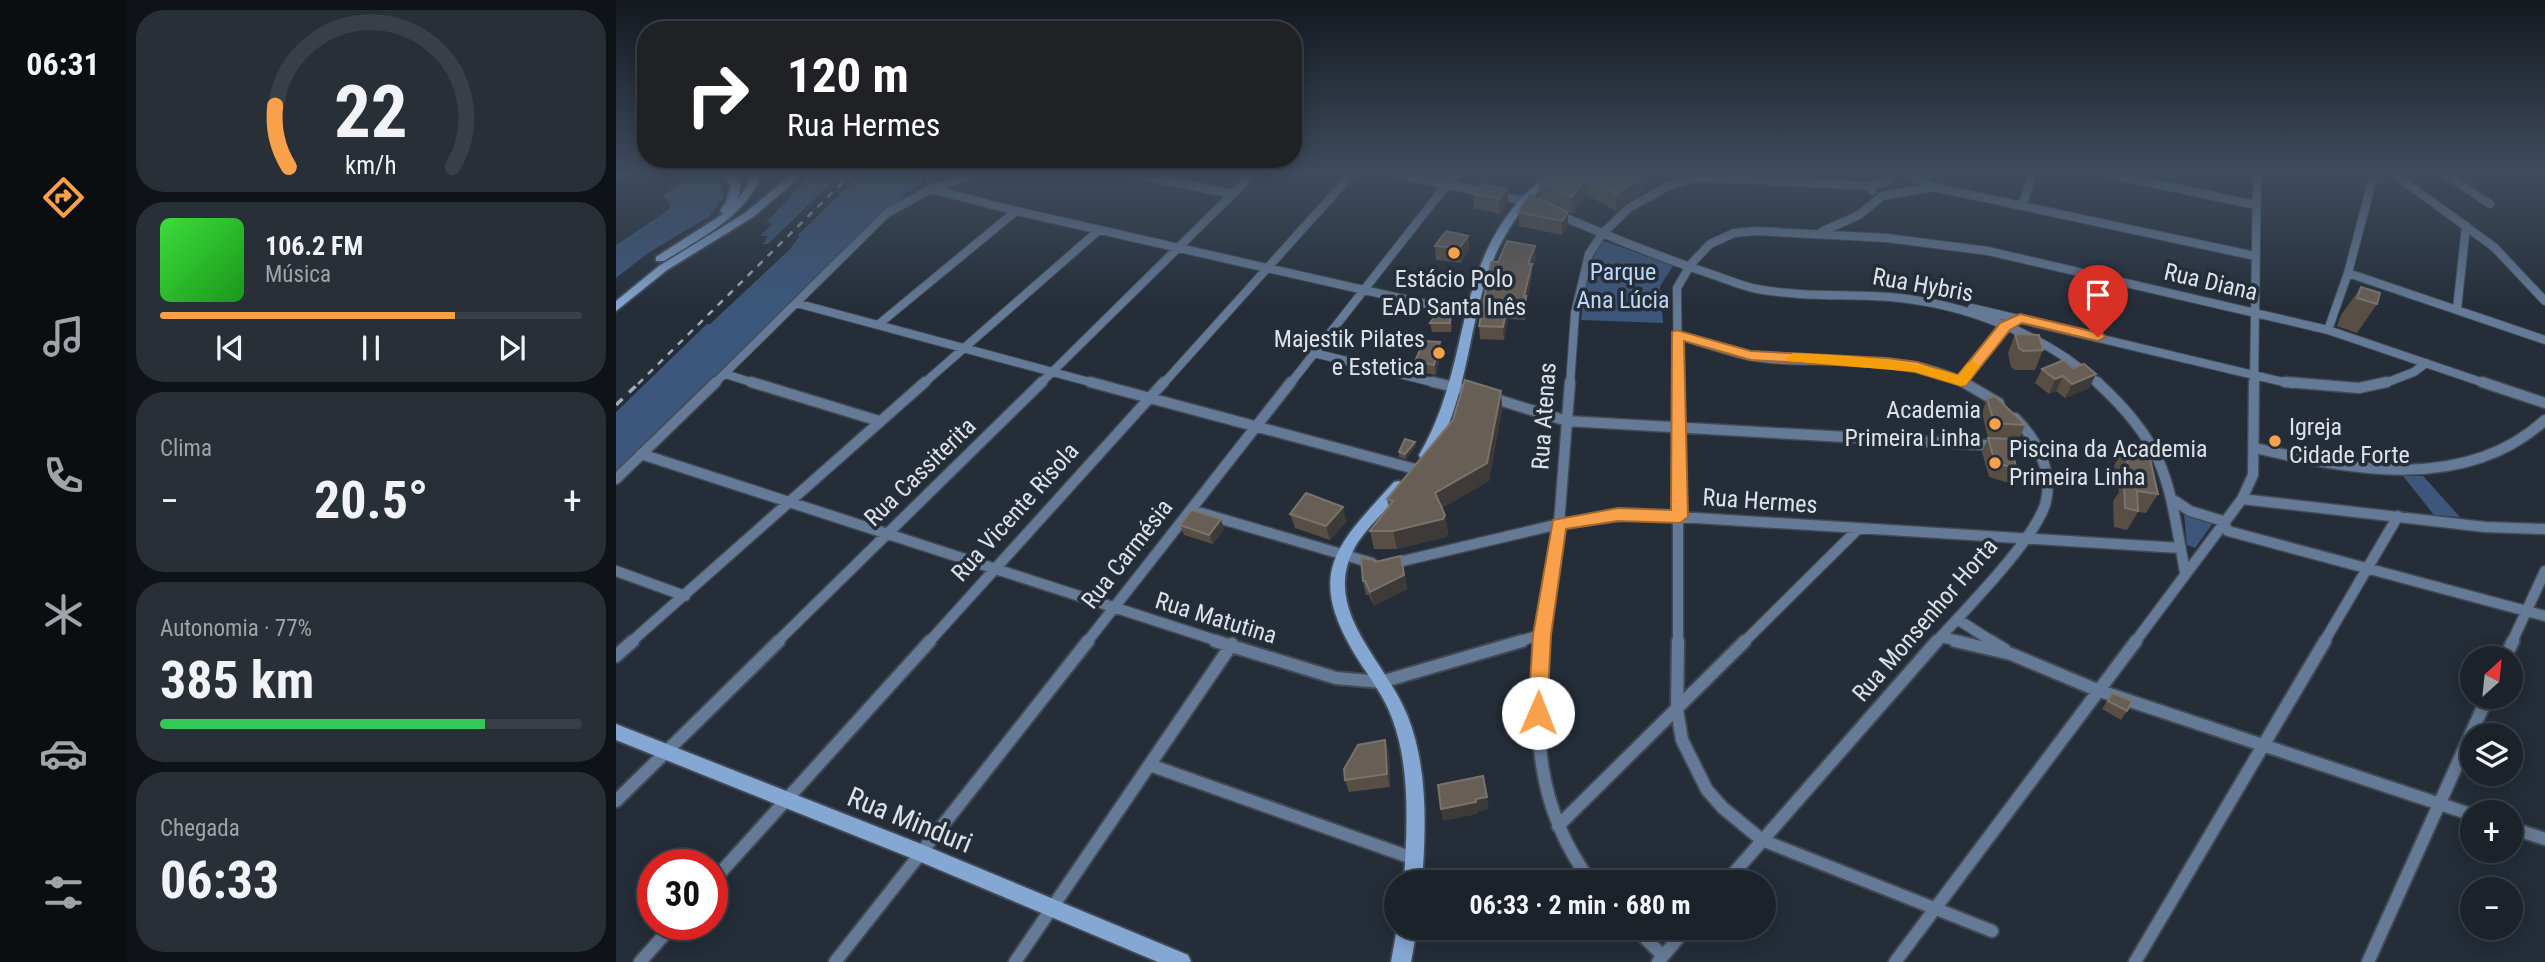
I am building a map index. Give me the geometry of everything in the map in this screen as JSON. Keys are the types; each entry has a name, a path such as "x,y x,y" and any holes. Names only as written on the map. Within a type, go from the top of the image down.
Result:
{"street":[{"path":"715,223 718,219"},
{"path":"616,295 658,260 720,219"},
{"path":"616,307 663,268 744,219"},
{"path":"616,479 880,219"},
{"path":"880,324 1007,219"},
{"path":"1050,219 1470,314"},
{"name":"Rua Cassiterita","path":"616,801 1208,219"},
{"name":"Rua Vicente Risola","path":"728,864 1312,219"},
{"name":"Rua Carmésia","path":"835,962 1420,219"},
{"path":"1414,870 1405,732 1398,713 1337,605 1335,583 1343,555 1351,541 1415,469 1438,438 1488,254 1512,219"},
{"name":"Rua Hybris","path":"1568,219 1688,266 1767,291 1912,299 1954,306 2005,327 2079,368 2127,412 2147,438 2163,466 2175,501 2185,572"},
{"name":"Rua Atenas","path":"1582,870 1572,856 1558,826 1540,765 1537,695 1542,635 1559,524 1575,313 1583,273 1590,254 1602,234 1617,219"},
{"path":"1818,233 1850,219"},
{"path":"2090,219 2256,256"},
{"path":"1895,962 2242,499 2253,475 2255,448 2256,219"},
{"path":"2329,330 2362,219"},
{"path":"2456,219 2504,253 2526,275 2545,301"},
{"path":"2457,309 2466,226"},
{"path":"616,656 789,500 1099,230"},
{"name":"Rua Diana","path":"1688,266 1702,250 1727,235 1745,232 1818,233 1939,243 1988,251 2329,330 2545,403"},
{"path":"1688,266 1677,288 1676,335 1680,517 1677,710 1682,740 1707,790 1723,808 1762,840 1992,931"},
{"path":"2348,273 2545,340"},
{"path":"796,303 1415,469"},
{"path":"1954,306 2020,318 2298,385 2358,388 2398,379 2426,363"},
{"path":"1961,382 2005,327 2020,318"},
{"name":"Rua Monsenhor Horta","path":"1676,335 1751,356 1886,363 1917,367 1961,382 1997,402 2020,422 2037,448 2048,490 2045,505 2028,537 1736,870"},
{"path":"1314,353 1454,386 1567,421 2037,448"},
{"path":"725,374 879,421"},
{"path":"2255,448 2351,468 2418,468 2468,461 2504,449 2519,441 2545,420"},
{"name":"Rua Matutina","path":"641,454 995,567 1113,609 1336,678 1381,682"},
{"path":"2242,499 2485,527 2545,529"},
{"path":"2175,501 2189,511 2223,521 2228,531 2545,616"},
{"name":"Rua Hermes","path":"1191,510 1374,564 1404,562 1559,524 1618,514 2180,548"},
{"path":"2135,962 2398,516"},
{"path":"1558,826 1859,528"},
{"path":"616,571 685,596"},
{"path":"2510,646 2545,571"},
{"path":"1957,619 2011,654"},
{"path":"1381,682 1542,635"},
{"path":"1941,637 2011,654 2097,690 2460,811"},
{"path":"1015,962 1232,644"},
{"path":"2368,962 2482,709"},
{"name":"Rua Minduri","path":"616,732 921,853 1181,962"},
{"path":"1150,765 1415,859"},
{"path":"2523,832 2545,839"},
{"path":"640,962 660,940"},
{"path":"1401,962 1405,940"},
{"path":"1644,940 1660,959 1677,940"}],"green space":[{"path":"655,219 705,219 648,253 616,278 616,245"},
{"path":"770,219 794,219 768,244 763,244 768,236 760,236 773,224 766,223"},
{"path":"815,219 875,219 824,272 616,473 616,412 789,250 800,236 797,236"},
{"name":"Parque Ana Lúcia","path":"1602,240 1673,266 1660,286 1663,323 1581,320 1587,271"},
{"path":"2403,476 2423,476 2460,517 2434,515"},
{"path":"2184,514 2213,523 2195,548 2187,545"}],"building":[{"path":"1446,231 1468,236 1459,248 1435,246"},
{"path":"1507,241 1535,246 1528,264 1532,264 1524,296 1525,307 1507,306 1503,327 1479,326 1491,262 1498,262"},
{"path":"2361,287 2380,293 2377,304 2357,298"},
{"path":"1438,312 1451,315 1450,323 1430,323"},
{"path":"2015,334 2039,335 2043,350 2023,351 2019,348"},
{"path":"1424,341 1440,342 1434,365 1415,361"},
{"path":"2064,360 2073,368 2084,364 2096,374 2072,384 2063,376 2055,379 2042,369"},
{"path":"1465,380 1501,391 1487,463 1435,493 1445,515 1443,519 1393,531 1370,531 1393,501 1387,499 1453,420"},
{"path":"1995,396 2025,425 1994,423 1987,398"},
{"path":"1988,438 2010,439 2016,468 1995,463"},
{"path":"1405,439 1415,442 1405,454 1399,452"},
{"path":"2124,447 2148,450 2158,494 2137,491 2138,511 2125,508 2124,482 2132,484"},
{"path":"1306,493 1343,507 1326,526 1290,514"},
{"path":"1192,510 1221,519 1209,535 1180,525"},
{"path":"1401,556 1404,575 1370,592 1363,581 1361,558 1375,562"},
{"path":"2112,693 2132,701 2127,711 2108,701"},
{"path":"1385,740 1387,774 1345,780 1344,769 1358,745"},
{"path":"1483,776 1487,797 1441,809 1438,785"}],"railway":[{"path":"638,384 805,219"},
{"path":"616,405 640,382"}],"slow traffic":[{"path":"1793,358 1917,367 1961,382 1973,366"}],"place":[{"name":"Estácio Polo EAD Santa Inês","path":"1454,253"},
{"name":"Majestik Pilates e Estetica","path":"1439,353"},
{"name":"Academia Primeira Linha","path":"1995,424"},
{"name":"Igreja Cidade Forte","path":"2275,441"},
{"name":"Piscina da Academia Primeira Linha","path":"1995,463"}],"route":[{"path":"1538,713 1542,635 1559,524 1618,514 1680,517 1676,335 1751,356 1886,363 1917,367 1961,382 2005,327 2020,318 2098,337"}]}
